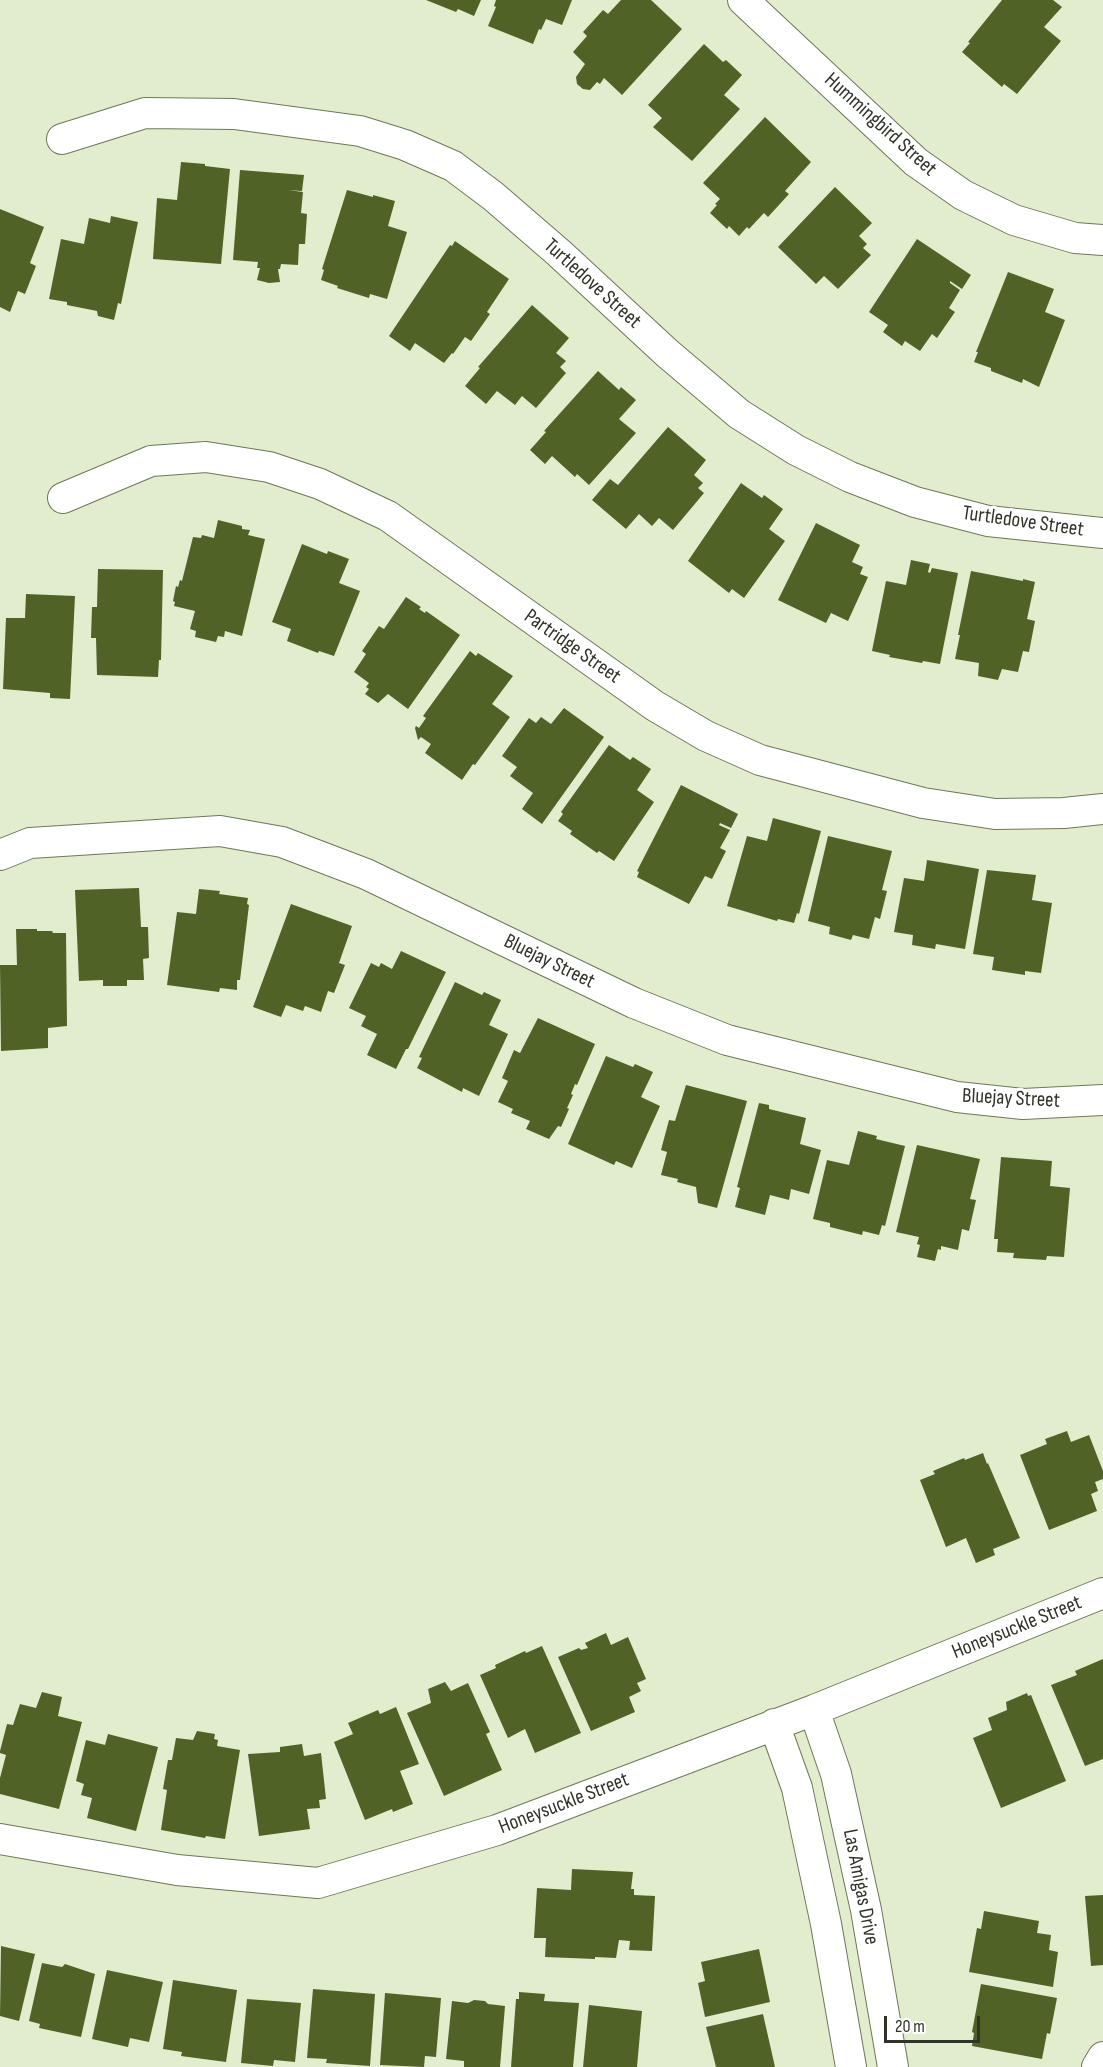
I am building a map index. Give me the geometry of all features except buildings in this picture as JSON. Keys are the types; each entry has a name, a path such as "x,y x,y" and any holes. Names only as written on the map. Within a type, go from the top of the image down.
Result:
{"street":[{"name":"Hummingbird Street","path":"743,0 916,162 963,195 1014,220 1075,238 1103,240"},
{"name":"Turtledove Street","path":"62,139 145,113 234,114 360,131 405,145 453,166 493,196 559,253 667,353 739,414 796,450 850,477 915,502 988,521 1103,533"},
{"name":"Partridge Street","path":"63,498 151,461 206,457 269,466 320,484 388,516 655,706 706,736 760,760 923,803 995,814 1064,813 1103,809"},
{"name":"Bluejay Street","path":"0,855 30,843 220,831 282,842 366,874 634,1002 727,1040 957,1097 1023,1104 1103,1100"},
{"name":"Honeysuckle Street","path":"0,1839 177,1870 318,1883 497,1830 814,1710 1103,1593"},
{"name":"Las Amigas Drive","path":"814,1710 836,1774 866,1910 893,2067"},
{"name":"Las Amigas Drive","path":"774,1724 797,1788 826,1924 851,2067"},
{"path":"813,1865 853,1853"},
{"path":"1097,2067 1103,2057"}]}
